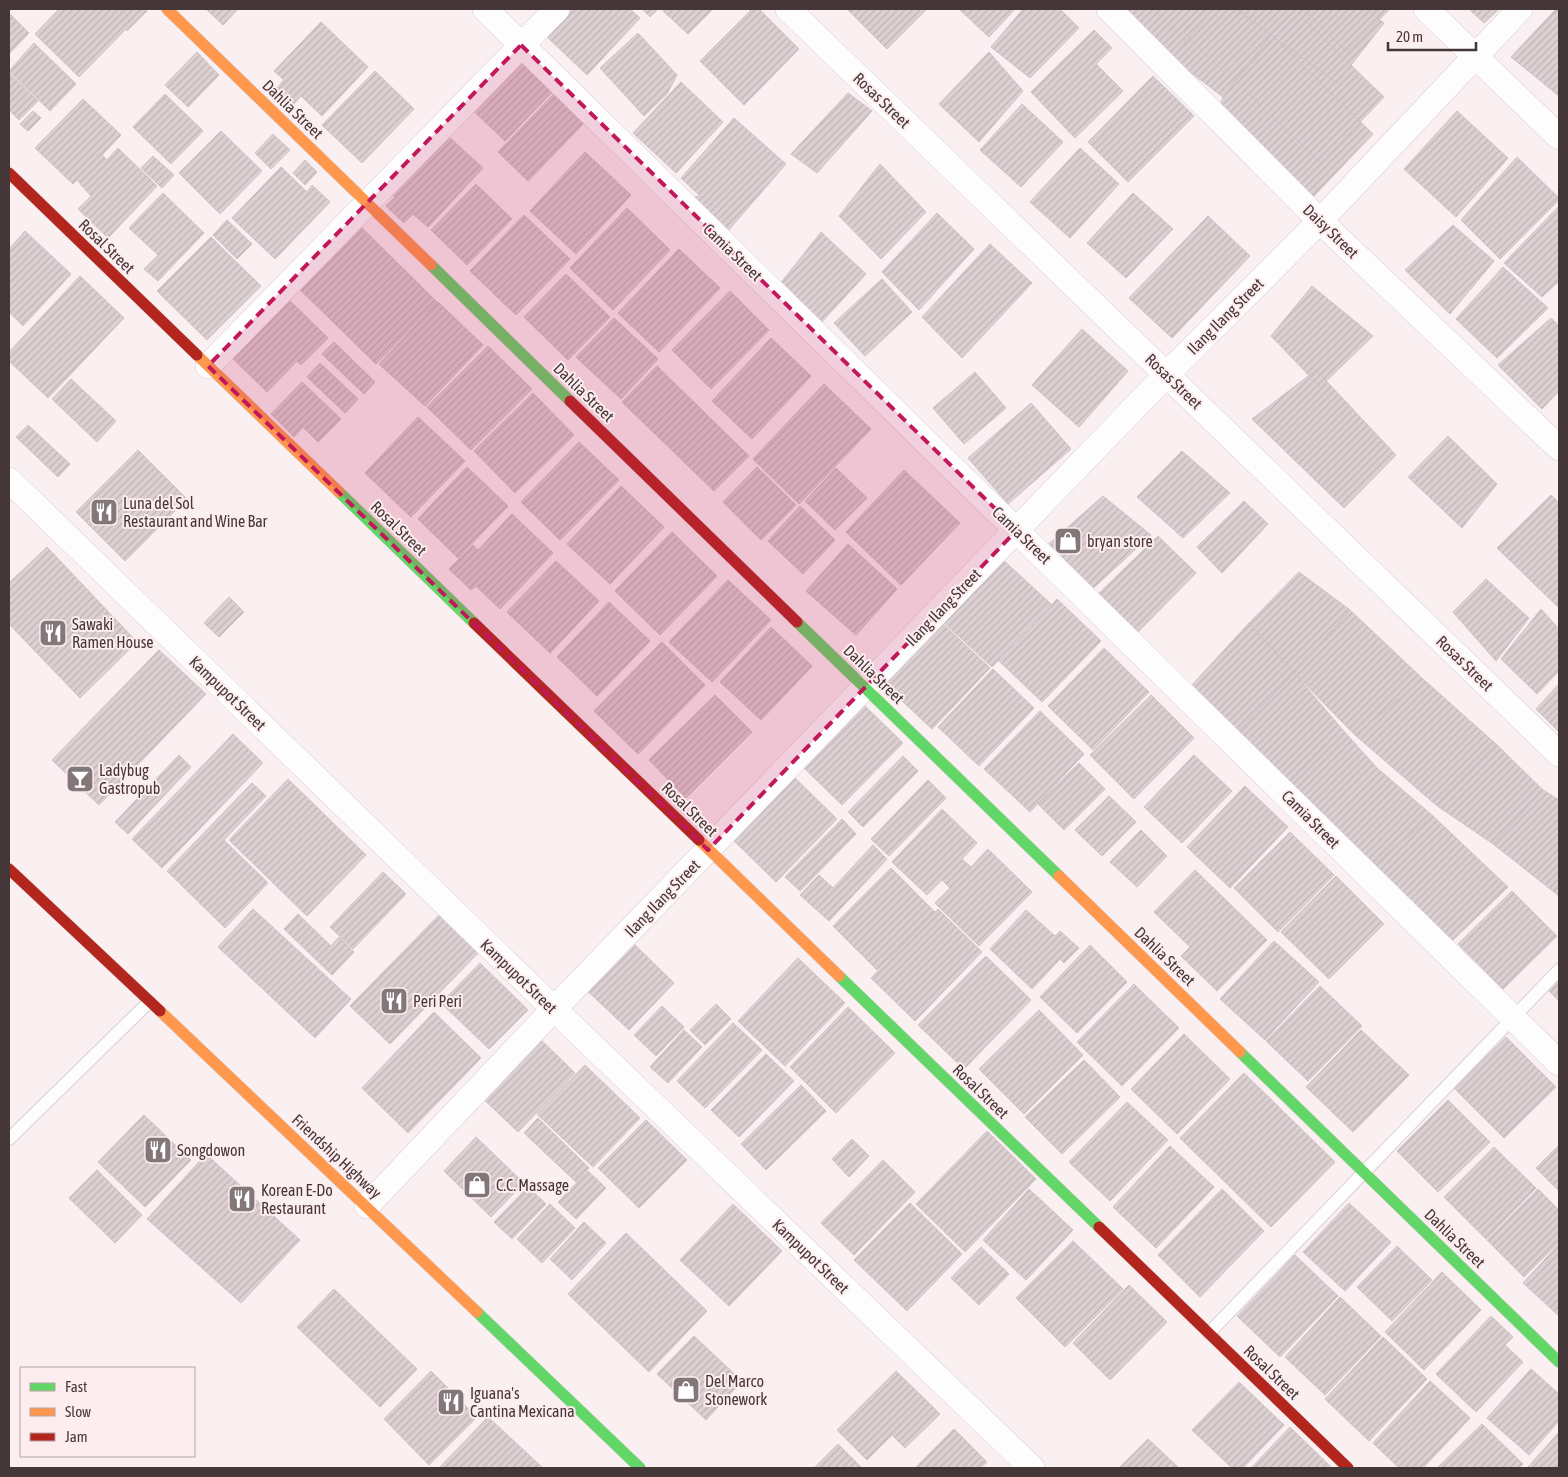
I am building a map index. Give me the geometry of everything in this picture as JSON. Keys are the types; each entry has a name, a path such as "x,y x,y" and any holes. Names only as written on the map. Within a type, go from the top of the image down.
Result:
{"street":[{"name":"Dahlia Street","path":"167,9 1559,1362"},
{"name":"Camia Street","path":"485,9 1559,1063"},
{"path":"208,366 557,9"},
{"name":"Rosas Street","path":"788,9 1559,754"},
{"name":"Daisy Street","path":"1109,9 1320,222 1559,448"},
{"path":"1426,9 1559,137"},
{"name":"Ilang Ilang Street","path":"367,1206 554,1009 1167,374 1320,222 1520,9"},
{"name":"Rosal Street","path":"9,173 1348,1468"},
{"name":"Kampupot Street","path":"9,480 554,1009 1032,1468"},
{"name":"Friendship Highway","path":"9,869 367,1206 640,1468"}],"lane":[{"path":"1209,1334 1559,970"},
{"path":"9,1139 149,1002"}],"highlighted area":[{"path":"521,45 1017,530 708,850 208,366"}],"building":[{"path":"59,9 118,9 121,11 123,9 145,9 147,11 127,31 126,29 79,77 35,34"},
{"path":"206,9 238,9 223,25"},
{"path":"568,9 630,9 640,18 587,75 544,34"},
{"path":"642,9 658,9 650,17"},
{"path":"665,9 713,9 688,34 663,11"},
{"path":"752,9 759,9 799,49 744,105 700,61"},
{"path":"848,9 927,9 887,49"},
{"path":"959,9 1015,9 989,37"},
{"path":"1023,9 1060,9 1079,28 1030,78 991,47"},
{"path":"1127,9 1213,9 1172,58 1122,13"},
{"path":"1153,9 1200,9 1177,32"},
{"path":"1207,9 1289,9 1225,73 1184,33"},
{"path":"1213,9 1236,9 1271,35 1223,97 1172,58"},
{"path":"1236,9 1297,9 1271,35"},
{"path":"1297,9 1365,9 1384,23 1337,83 1271,35"},
{"path":"1309,9 1390,9 1347,52 1306,12"},
{"path":"1469,9 1499,9 1484,23"},
{"path":"1556,9 1559,9 1559,96 1511,57"},
{"path":"9,13 29,33 9,54"},
{"path":"1298,14 1384,97 1321,163 1235,81"},
{"path":"321,22 368,67 322,116 301,96 293,105 276,89 284,80 274,71"},
{"path":"1094,30 1112,48 1096,64 1123,91 1075,138 1031,92"},
{"path":"638,33 677,75 667,94 644,116 600,68"},
{"path":"1271,35 1373,134 1312,198 1218,110 1223,97"},
{"path":"34,43 76,84 50,111 9,71"},
{"path":"520,47 559,85 505,141 465,103"},
{"path":"197,52 219,75 188,107 165,85"},
{"path":"989,52 1023,91 979,142 939,104"},
{"path":"375,71 414,109 362,163 322,125"},
{"path":"10,74 38,101 19,120 9,110"},
{"path":"1153,76 1194,116 1128,182 1088,142"},
{"path":"681,82 723,122 676,173 633,133"},
{"path":"556,92 586,121 528,181 498,152"},
{"path":"848,93 872,111 817,173 791,154"},
{"path":"165,94 203,131 171,164 133,127"},
{"path":"83,99 121,135 102,155 107,160 118,148 157,186 108,238 78,209 91,196 77,180 73,184 35,148"},
{"path":"1022,104 1063,142 1021,187 980,150"},
{"path":"33,111 41,118 28,131 20,124"},
{"path":"1457,111 1508,158 1456,217 1404,169"},
{"path":"734,118 786,164 727,232 688,198 700,196 681,178"},
{"path":"438,127 483,168 428,227 413,214 404,223 386,206 395,197 383,186"},
{"path":"221,131 262,171 220,214 179,173"},
{"path":"273,134 290,150 271,169 255,153"},
{"path":"1080,148 1119,184 1070,238 1030,202"},
{"path":"585,152 631,195 576,254 530,211"},
{"path":"153,156 174,175 162,188 141,168"},
{"path":"1517,157 1559,200 1500,259 1461,220"},
{"path":"305,160 317,172 305,185 293,173"},
{"path":"880,164 926,212 881,259 839,216"},
{"path":"281,167 307,192 312,185 330,202 275,259 232,218"},
{"path":"476,184 512,219 467,265 431,230"},
{"path":"163,193 204,233 158,281 144,269 158,255 129,228"},
{"path":"1133,193 1173,229 1126,278 1087,243"},
{"path":"1559,206 1559,281 1542,297 1504,263"},
{"path":"627,208 670,250 613,310 570,268"},
{"path":"937,213 974,249 919,310 882,272"},
{"path":"348,214 437,302 376,364 287,277"},
{"path":"524,215 570,259 516,315 470,271"},
{"path":"1208,216 1250,256 1172,338 1129,298"},
{"path":"227,220 252,244 237,259 213,235"},
{"path":"1453,225 1494,261 1450,314 1405,270"},
{"path":"25,231 71,274 23,326 9,312 9,249"},
{"path":"821,232 866,274 819,325 772,294"},
{"path":"211,237 261,286 207,340 157,291"},
{"path":"990,244 1032,283 962,358 922,317"},
{"path":"679,249 720,288 659,352 618,313"},
{"path":"1503,267 1548,308 1497,358 1456,319"},
{"path":"566,274 610,317 568,360 524,317"},
{"path":"80,276 124,318 48,398 9,361 9,352"},
{"path":"882,279 912,312 865,356 834,323"},
{"path":"1312,286 1373,336 1320,387 1271,336"},
{"path":"730,291 769,330 711,389 672,350"},
{"path":"283,294 328,338 301,365 297,361 267,392 228,354"},
{"path":"438,302 483,345 425,406 379,364"},
{"path":"614,318 658,359 621,399 576,357"},
{"path":"1551,318 1559,326 1559,391 1542,409 1498,365"},
{"path":"1082,329 1128,371 1079,427 1032,385"},
{"path":"771,338 811,376 752,439 712,401"},
{"path":"334,342 375,382 364,394 322,354"},
{"path":"488,346 532,389 471,450 427,407"},
{"path":"320,363 358,399 345,413 307,377"},
{"path":"657,366 749,456 714,491 622,402"},
{"path":"1316,370 1396,455 1344,508 1252,419"},
{"path":"975,372 1006,408 964,444 933,408"},
{"path":"71,379 116,421 97,442 52,399"},
{"path":"302,382 341,419 318,442 303,427 294,437 271,414"},
{"path":"824,384 871,429 799,504 753,459"},
{"path":"533,393 574,435 515,493 474,451"},
{"path":"1031,403 1071,449 1008,504 968,458"},
{"path":"418,417 465,461 411,517 365,473"},
{"path":"28,425 70,464 58,477 16,437"},
{"path":"1448,436 1497,484 1462,528 1408,477"},
{"path":"579,442 619,480 560,540 521,502"},
{"path":"138,450 187,499 125,561 76,512"},
{"path":"1182,451 1230,493 1183,538 1137,497"},
{"path":"467,467 508,506 458,558 418,519"},
{"path":"757,467 796,505 761,540 723,502"},
{"path":"836,468 867,498 835,530 805,501"},
{"path":"904,470 960,523 901,585 846,532"},
{"path":"621,486 664,527 610,584 567,544"},
{"path":"1551,495 1559,503 1559,608 1497,548"},
{"path":"1103,496 1151,535 1088,593 1035,556"},
{"path":"1244,501 1268,524 1222,573 1197,547"},
{"path":"800,506 835,540 803,574 768,541"},
{"path":"512,514 553,553 500,609 476,586 471,590 449,569 473,545 478,550"},
{"path":"672,532 717,576 660,635 615,591"},
{"path":"1158,536 1196,573 1131,639 1090,602"},
{"path":"848,544 897,589 856,635 806,591"},
{"path":"47,547 137,642 80,698 9,624 9,583"},
{"path":"1001,558 1051,604 992,667 942,621"},
{"path":"556,561 599,601 550,653 507,612"},
{"path":"1299,572 1350,610 1294,673 1249,623"},
{"path":"1486,579 1529,618 1496,661 1453,612"},
{"path":"728,580 771,620 712,682 669,642"},
{"path":"229,597 244,612 219,637 204,623"},
{"path":"1057,599 1101,641 1042,702 999,661"},
{"path":"609,602 650,641 597,696 557,657"},
{"path":"1541,609 1559,629 1559,671 1537,694 1501,659"},
{"path":"1350,610 1423,679 1355,735 1294,673"},
{"path":"1249,623 1294,673 1236,734 1191,686"},
{"path":"943,624 990,668 932,729 885,685"},
{"path":"771,627 812,666 761,720 720,682"},
{"path":"662,642 705,685 638,754 594,711"},
{"path":"1104,648 1149,692 1093,750 1048,706"},
{"path":"159,650 206,694 99,805 52,760"},
{"path":"993,669 1034,708 979,766 938,727"},
{"path":"1294,673 1342,729 1289,783 1236,734"},
{"path":"1423,679 1496,744 1436,805 1355,735"},
{"path":"1559,684 1559,732 1536,709"},
{"path":"715,695 752,732 686,798 649,760"},
{"path":"1151,695 1194,738 1134,799 1090,755"},
{"path":"862,703 903,743 842,805 801,765"},
{"path":"1040,711 1084,754 1030,812 984,769"},
{"path":"1342,729 1377,768 1328,817 1289,783"},
{"path":"233,734 263,763 162,868 132,839"},
{"path":"1496,744 1543,790 1493,844 1436,805"},
{"path":"179,755 191,767 128,834 115,822"},
{"path":"1194,755 1232,791 1182,843 1144,807"},
{"path":"903,756 918,771 863,827 848,812"},
{"path":"1079,763 1105,789 1064,830 1038,804"},
{"path":"1377,768 1433,816 1372,866 1321,824"},
{"path":"789,772 837,819 776,882 728,835"},
{"path":"288,779 366,855 307,916 229,840"},
{"path":"928,780 946,798 889,856 871,839"},
{"path":"252,783 266,796 224,840 268,883 225,928 167,871"},
{"path":"1245,786 1288,827 1230,888 1187,847"},
{"path":"1543,790 1559,800 1559,896 1493,844"},
{"path":"1109,796 1136,822 1102,856 1075,830"},
{"path":"942,809 977,843 962,859 971,867 988,849 1032,892 979,946 935,903 950,888 942,880 927,895 892,862"},
{"path":"1433,816 1508,887 1452,941 1372,866"},
{"path":"842,819 856,834 800,891 785,877"},
{"path":"1141,830 1167,856 1137,887 1110,862"},
{"path":"1290,832 1334,875 1278,932 1234,888"},
{"path":"873,845 887,859 829,921 800,895 819,875 833,888"},
{"path":"891,868 935,912 877,970 833,926"},
{"path":"1195,870 1267,940 1217,991 1181,956 1190,947 1154,912"},
{"path":"383,872 406,894 353,949 330,927"},
{"path":"1336,876 1384,924 1329,979 1281,932"},
{"path":"1512,891 1557,936 1503,989 1458,944"},
{"path":"253,909 351,999 315,1038 218,947"},
{"path":"938,909 982,952 915,1021 871,978"},
{"path":"1026,910 1055,936 1060,931 1079,948 1064,963 1060,959 1032,989 990,949"},
{"path":"298,914 331,946 339,937 354,952 332,975 284,929"},
{"path":"440,914 479,952 390,1044 350,1006"},
{"path":"629,939 674,983 629,1030 583,987"},
{"path":"1274,941 1319,982 1265,1040 1220,999"},
{"path":"1090,945 1127,982 1077,1033 1040,997"},
{"path":"986,956 1031,1000 964,1069 918,1025"},
{"path":"798,958 845,1003 785,1066 738,1021"},
{"path":"480,963 528,1010 489,1049 441,1003"},
{"path":"1559,976 1559,1001 1547,989"},
{"path":"1134,984 1179,1028 1122,1086 1077,1042"},
{"path":"1320,986 1362,1026 1308,1081 1266,1041"},
{"path":"716,1004 731,1019 705,1045 690,1030"},
{"path":"662,1006 684,1027 656,1056 634,1035"},
{"path":"848,1007 895,1053 836,1113 790,1067"},
{"path":"1039,1010 1083,1055 1024,1114 979,1069"},
{"path":"434,1012 481,1058 408,1133 362,1088"},
{"path":"733,1023 762,1050 705,1108 677,1081"},
{"path":"684,1030 702,1047 668,1083 650,1067"},
{"path":"1361,1030 1409,1075 1353,1132 1306,1087"},
{"path":"535,1034 575,1073 518,1132 477,1093"},
{"path":"1184,1034 1230,1079 1177,1134 1131,1089"},
{"path":"1506,1037 1556,1087 1504,1138 1454,1088"},
{"path":"766,1054 794,1081 739,1137 711,1110"},
{"path":"1084,1060 1120,1097 1062,1154 1025,1117"},
{"path":"585,1065 640,1118 593,1167 537,1114"},
{"path":"1244,1073 1335,1162 1271,1227 1180,1138"},
{"path":"801,1085 826,1111 766,1170 741,1144"},
{"path":"1448,1100 1490,1142 1438,1192 1397,1151"},
{"path":"1127,1102 1168,1140 1110,1201 1069,1162"},
{"path":"144,1115 191,1160 145,1207 98,1162"},
{"path":"538,1118 589,1168 576,1182 524,1133"},
{"path":"646,1120 687,1160 639,1208 598,1168"},
{"path":"987,1131 1036,1179 965,1252 916,1204"},
{"path":"476,1137 524,1183 491,1217 444,1171"},
{"path":"852,1139 869,1156 849,1177 832,1159"},
{"path":"1559,1145 1559,1191 1536,1168"},
{"path":"1170,1146 1214,1187 1156,1248 1113,1207"},
{"path":"1494,1147 1536,1188 1486,1239 1444,1197"},
{"path":"206,1154 300,1240 241,1303 147,1219"},
{"path":"883,1160 915,1192 854,1255 821,1223"},
{"path":"97,1170 142,1215 115,1243 69,1198"},
{"path":"588,1171 606,1188 576,1219 558,1202"},
{"path":"528,1187 546,1204 512,1239 494,1222"},
{"path":"1029,1189 1073,1230 1026,1280 983,1240"},
{"path":"1222,1189 1264,1231 1200,1297 1158,1255"},
{"path":"1538,1189 1559,1210 1559,1242 1524,1277 1487,1240"},
{"path":"910,1203 962,1254 907,1311 854,1260"},
{"path":"1349,1203 1391,1242 1345,1291 1303,1252"},
{"path":"550,1204 575,1228 542,1263 517,1239"},
{"path":"733,1204 782,1251 729,1306 680,1260"},
{"path":"584,1222 606,1243 572,1280 550,1259"},
{"path":"626,1233 707,1311 649,1372 568,1294"},
{"path":"1073,1241 1123,1289 1065,1347 1016,1298"},
{"path":"1559,1244 1559,1316 1523,1283"},
{"path":"1397,1246 1432,1280 1392,1321 1357,1287"},
{"path":"981,1247 1009,1274 979,1305 951,1278"},
{"path":"1295,1255 1338,1296 1280,1357 1237,1316"},
{"path":"1442,1272 1481,1310 1424,1370 1385,1332"},
{"path":"1129,1285 1167,1322 1110,1380 1073,1343"},
{"path":"334,1289 417,1369 380,1407 297,1327"},
{"path":"1340,1297 1381,1336 1325,1395 1285,1357"},
{"path":"1491,1316 1513,1337 1505,1345 1523,1362 1476,1412 1436,1374"},
{"path":"694,1336 742,1381 706,1420 657,1374"},
{"path":"1383,1337 1427,1379 1369,1441 1325,1399"},
{"path":"1531,1369 1559,1394 1559,1421 1529,1455 1487,1418"},
{"path":"431,1371 477,1417 429,1465 384,1419"},
{"path":"896,1371 940,1414 905,1448 892,1435 867,1460 837,1430"},
{"path":"1430,1381 1470,1418 1423,1468 1399,1468 1373,1443"},
{"path":"1239,1382 1284,1425 1243,1468 1232,1468 1192,1430"},
{"path":"488,1417 543,1468 439,1468"},
{"path":"1482,1424 1523,1464 1519,1468 1437,1468"},
{"path":"1290,1427 1332,1468 1251,1468"},
{"path":"954,1429 987,1462 980,1468 915,1468"},
{"path":"1559,1432 1559,1466 1557,1468 1529,1468 1528,1467"},
{"path":"1148,1439 1179,1468 1119,1468"},
{"path":"838,1444 862,1468 814,1468"}],"traffic: fast":[{"path":"431,265 570,401"},
{"path":"339,492 474,623"},
{"path":"797,622 1059,876"},
{"path":"839,976 1099,1227"},
{"path":"1240,1052 1559,1362"},
{"path":"477,1312 640,1468"}],"traffic: slow":[{"path":"167,9 431,265"},
{"path":"197,355 339,492"},
{"path":"699,840 839,976"},
{"path":"1059,876 1240,1052"},
{"path":"160,1011 477,1312"}],"traffic: jam":[{"path":"9,173 197,355"},
{"path":"570,401 797,622"},
{"path":"474,623 699,840"},
{"path":"9,869 160,1011"},
{"path":"1099,1227 1348,1468"}],"place":[{"name":"Luna del Sol Restaurant and Wine Bar","path":"104,512"},
{"name":"bryan store","path":"1068,541"},
{"name":"Sawaki Ramen House","path":"53,633"},
{"name":"Ladybug Gastropub","path":"80,779"},
{"name":"Peri Peri","path":"394,1001"},
{"name":"Songdowon","path":"158,1150"},
{"name":"C.C. Massage","path":"477,1185"},
{"name":"Korean E-Do Restaurant","path":"242,1199"},
{"name":"Del Marco Stonework","path":"686,1390"},
{"name":"Iguana's Cantina Mexicana","path":"451,1402"}]}
